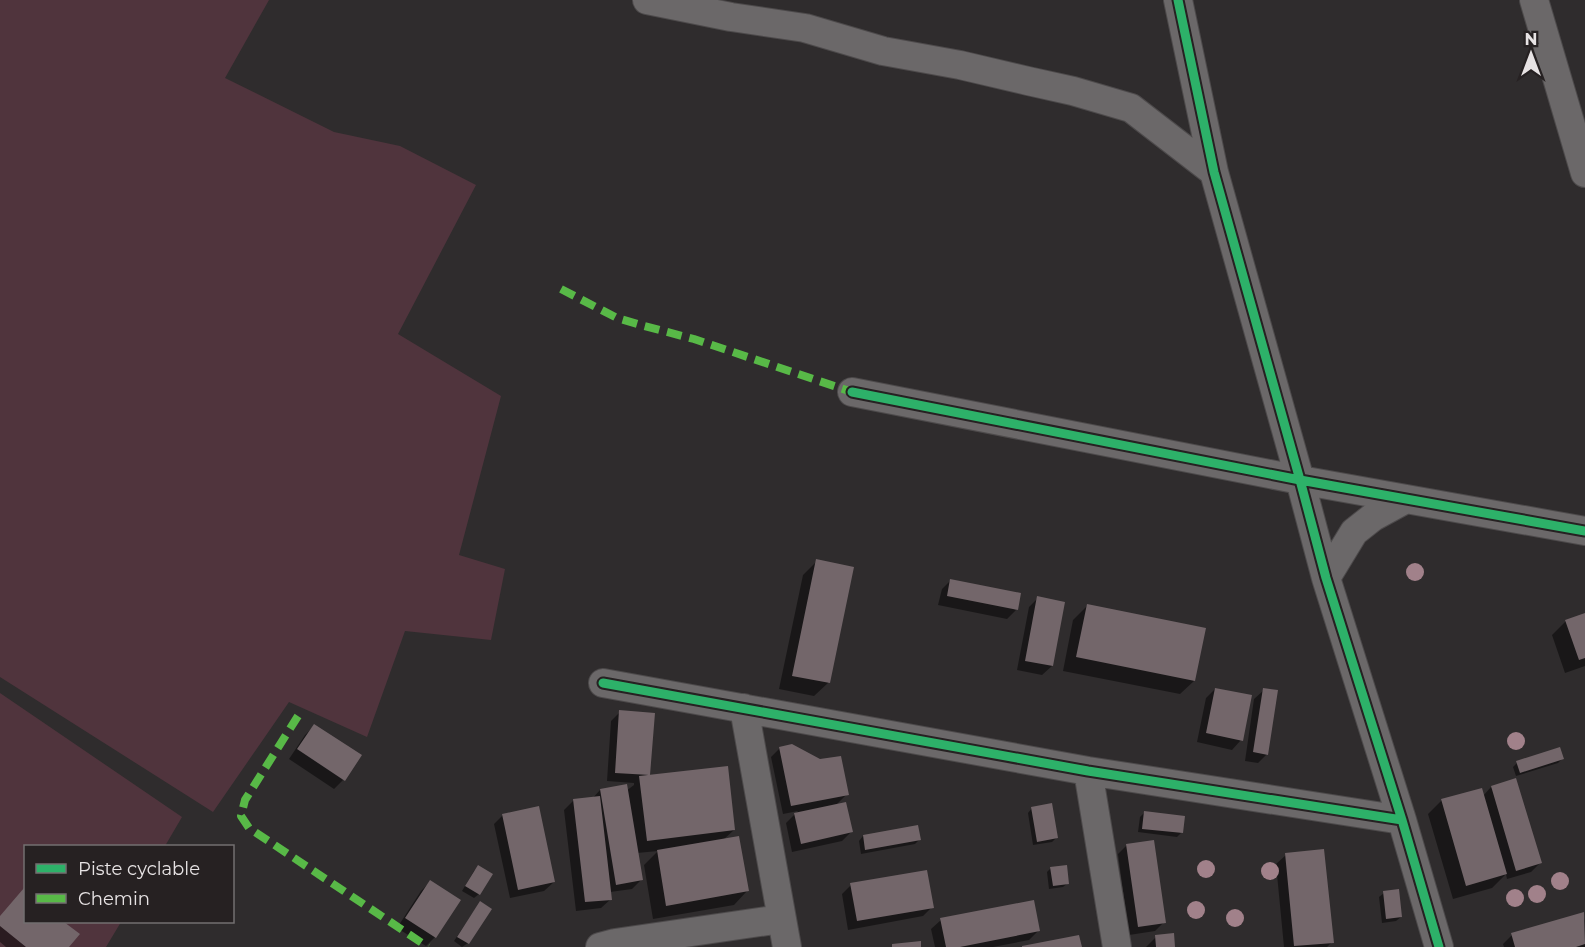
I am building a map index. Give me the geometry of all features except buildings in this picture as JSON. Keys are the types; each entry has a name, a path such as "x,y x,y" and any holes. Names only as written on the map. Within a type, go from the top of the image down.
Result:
{"street":[{"path":"647,0 764,10 805,28 883,51 960,65 1073,91 1131,108 1214,172"},
{"path":"1178,0 1214,172 1326,578 1402,820 1439,947"},
{"path":"1534,0 1585,173"},
{"path":"852,392 1300,480 1585,531"},
{"path":"1326,578 1354,532 1373,517 1406,499"},
{"path":"603,683 1088,771 1402,820"},
{"path":"744,708 786,947"},
{"path":"1088,771 1117,947"},
{"path":"600,947 781,919"}],"shaded area":[{"path":"0,0 269,0 225,78 334,132 400,146 476,185 398,334 501,396 459,555 505,569 491,640 405,631 367,737 289,702 213,812 0,677"},
{"path":"0,693 182,817 166,845 24,845 24,923 120,923 106,947 0,947"}],"marked path":[{"path":"561,289 617,318 694,339 852,392"},
{"path":"298,716 245,800 241,816 249,828 428,947"}],"cycle path":[{"path":"1178,0 1214,172 1326,578 1402,820 1439,947"},
{"path":"852,392 1300,480 1585,531"},
{"path":"603,683 1088,771 1402,820"}]}
